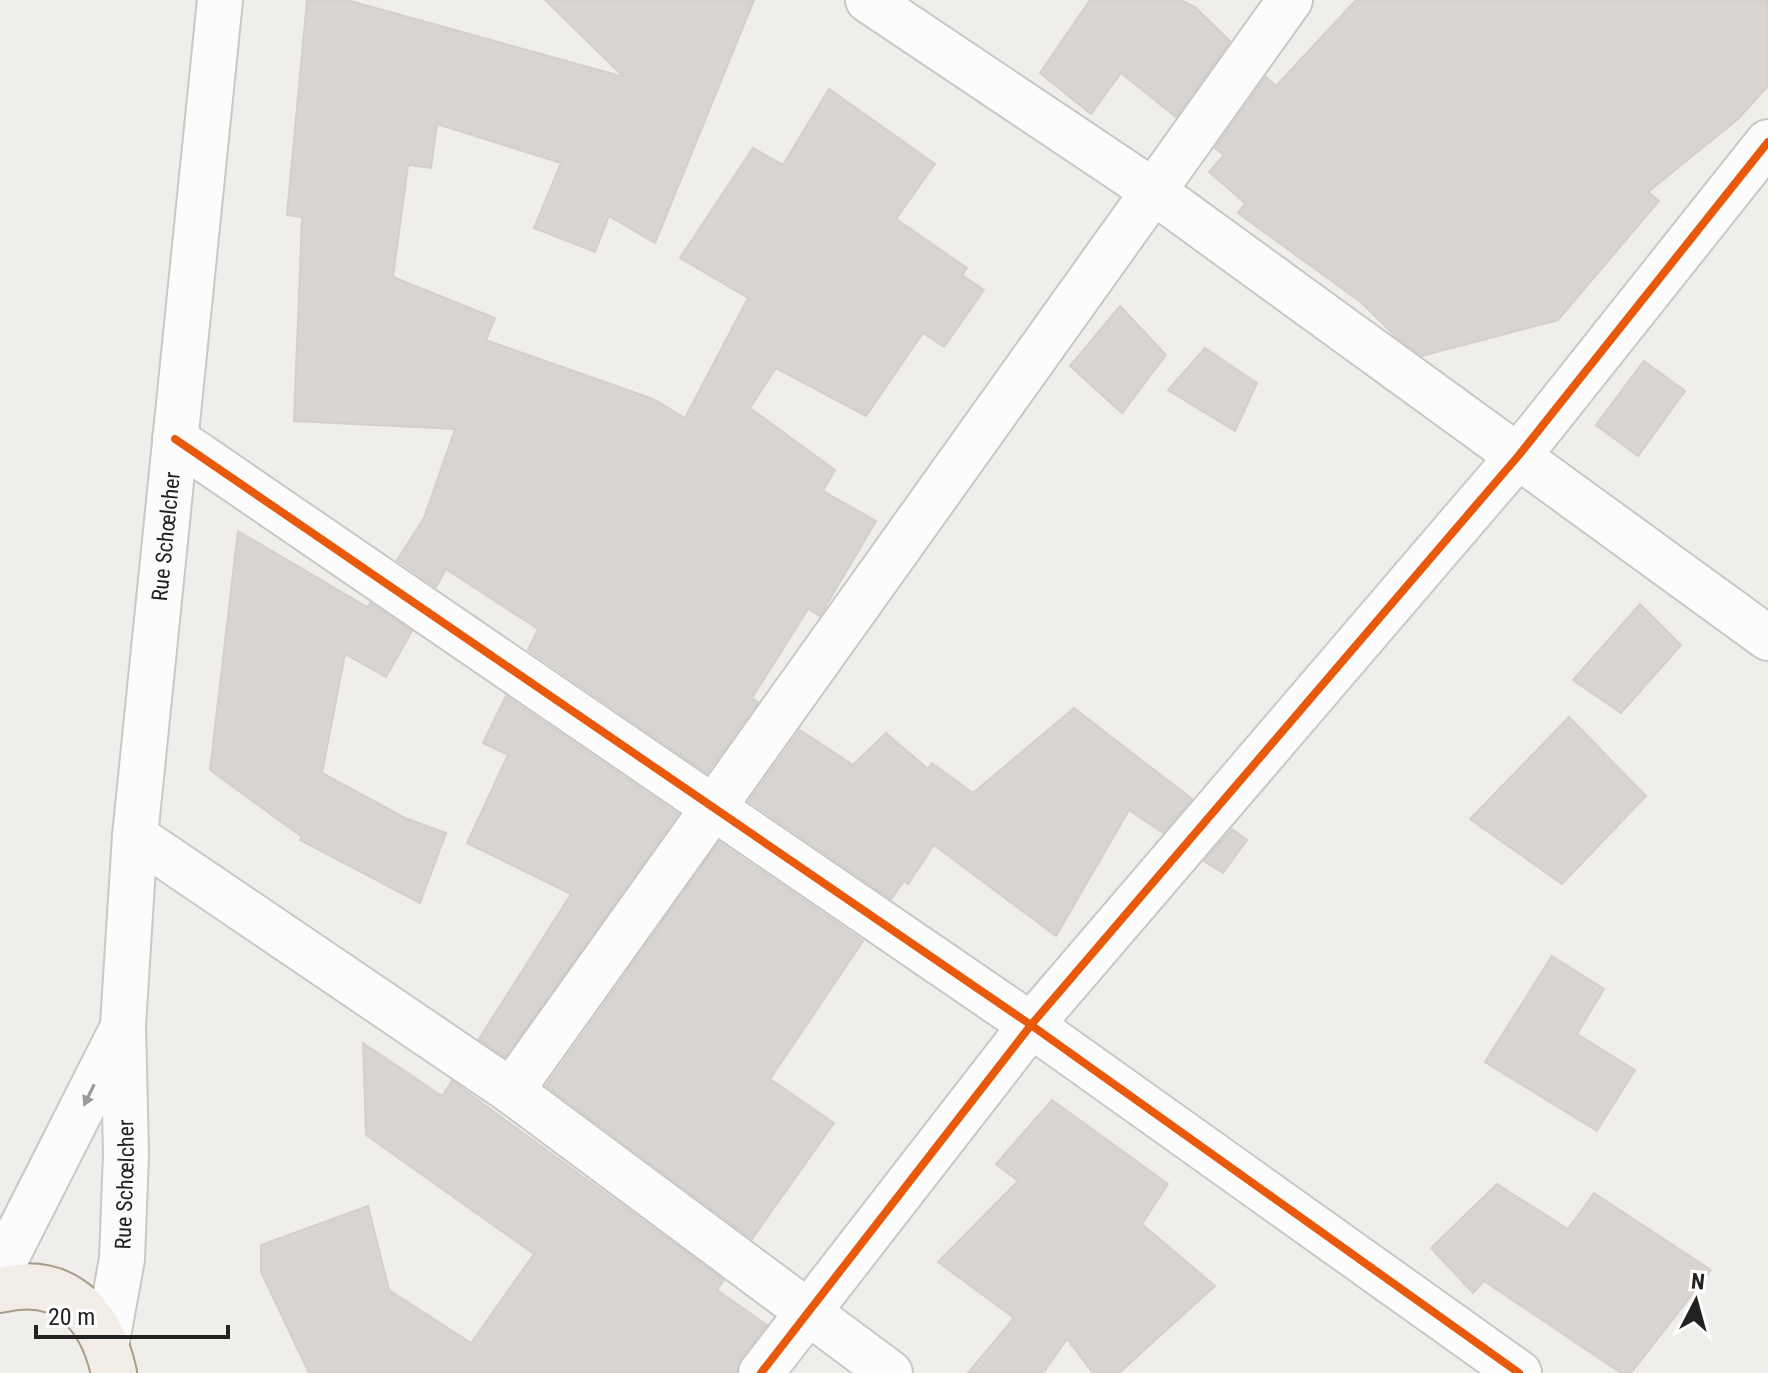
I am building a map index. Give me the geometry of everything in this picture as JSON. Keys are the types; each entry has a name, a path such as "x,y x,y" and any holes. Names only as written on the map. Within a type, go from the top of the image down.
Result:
{"main road":[{"path":"0,1290 15,1286 43,1288 71,1299 92,1317 110,1357"}],"street":[{"name":"Rue Schœlcher","path":"110,1357 122,1259 126,1154 123,1025 135,836 220,0"},
{"path":"868,0 1153,191 1768,638"},
{"path":"511,1091 1290,0"},
{"path":"761,1373 1031,1025 1519,455 1768,142"},
{"path":"175,439 1031,1025 1519,1373"},
{"path":"135,836 511,1091 890,1373"},
{"name":"Rue Schœlcher","path":"0,1270 123,1025"}],"building":[{"path":"307,0 347,0 624,77 545,0 754,0 655,243 609,216 595,252 534,228 561,163 437,124 431,168 408,165 393,277 495,318 486,340 653,399 685,418 748,298 680,258 753,148 783,165 829,89 935,164 896,219 967,268 962,275 984,290 944,347 923,333 866,416 776,368 750,408 835,470 823,491 876,521 820,616 808,609 752,698 758,702 707,773 528,650 538,629 446,569 436,587 397,560 424,518 455,429 294,421 302,217 287,215"},
{"path":"1090,0 1181,0 1195,7 1230,41 1176,117 1121,73 1091,114 1040,73"},
{"path":"1356,0 1768,0 1768,86 1738,119 1648,192 1659,201 1558,320 1422,356 1396,337 1362,303 1238,213 1245,203 1209,172 1224,155 1215,148 1266,77 1276,86"},
{"path":"1120,306 1166,355 1122,413 1070,366"},
{"path":"1205,348 1257,383 1235,431 1168,390"},
{"path":"1644,361 1685,391 1638,456 1596,425"},
{"path":"238,531 367,607 370,603 412,631 386,677 345,654 322,773 405,818 446,833 420,903 300,840 302,837 210,770"},
{"path":"1640,604 1681,645 1621,713 1573,680"},
{"path":"506,696 678,814 505,1057 479,1039 571,894 467,843 508,755 483,743"},
{"path":"1074,708 1192,799 1163,833 1129,810 1056,936 934,845 908,884 904,881 891,899 749,801 800,730 853,765 886,733 928,769 932,763 973,793"},
{"path":"1569,717 1646,796 1562,884 1470,819"},
{"path":"1232,829 1247,840 1223,873 1204,861"},
{"path":"719,842 863,941 770,1079 834,1123 752,1239 546,1086"},
{"path":"1552,956 1604,989 1577,1034 1635,1070 1597,1131 1485,1062"},
{"path":"363,1043 442,1096 452,1081 724,1280 717,1290 767,1325 741,1358 737,1373 309,1373 261,1272 261,1245 368,1206 389,1290 471,1343 534,1254 366,1135"},
{"path":"1052,1100 1168,1184 1142,1224 1215,1286 1119,1373 1093,1373 1067,1339 1043,1373 968,1373 1014,1318 938,1262 1018,1181 996,1164"},
{"path":"1497,1184 1568,1229 1594,1193 1711,1270 1631,1373 1621,1373 1484,1281 1473,1293 1431,1248"}],"cycle path":[{"path":"761,1373 1031,1025 1519,455 1768,142"},
{"path":"175,439 1031,1025 1519,1373"}]}
